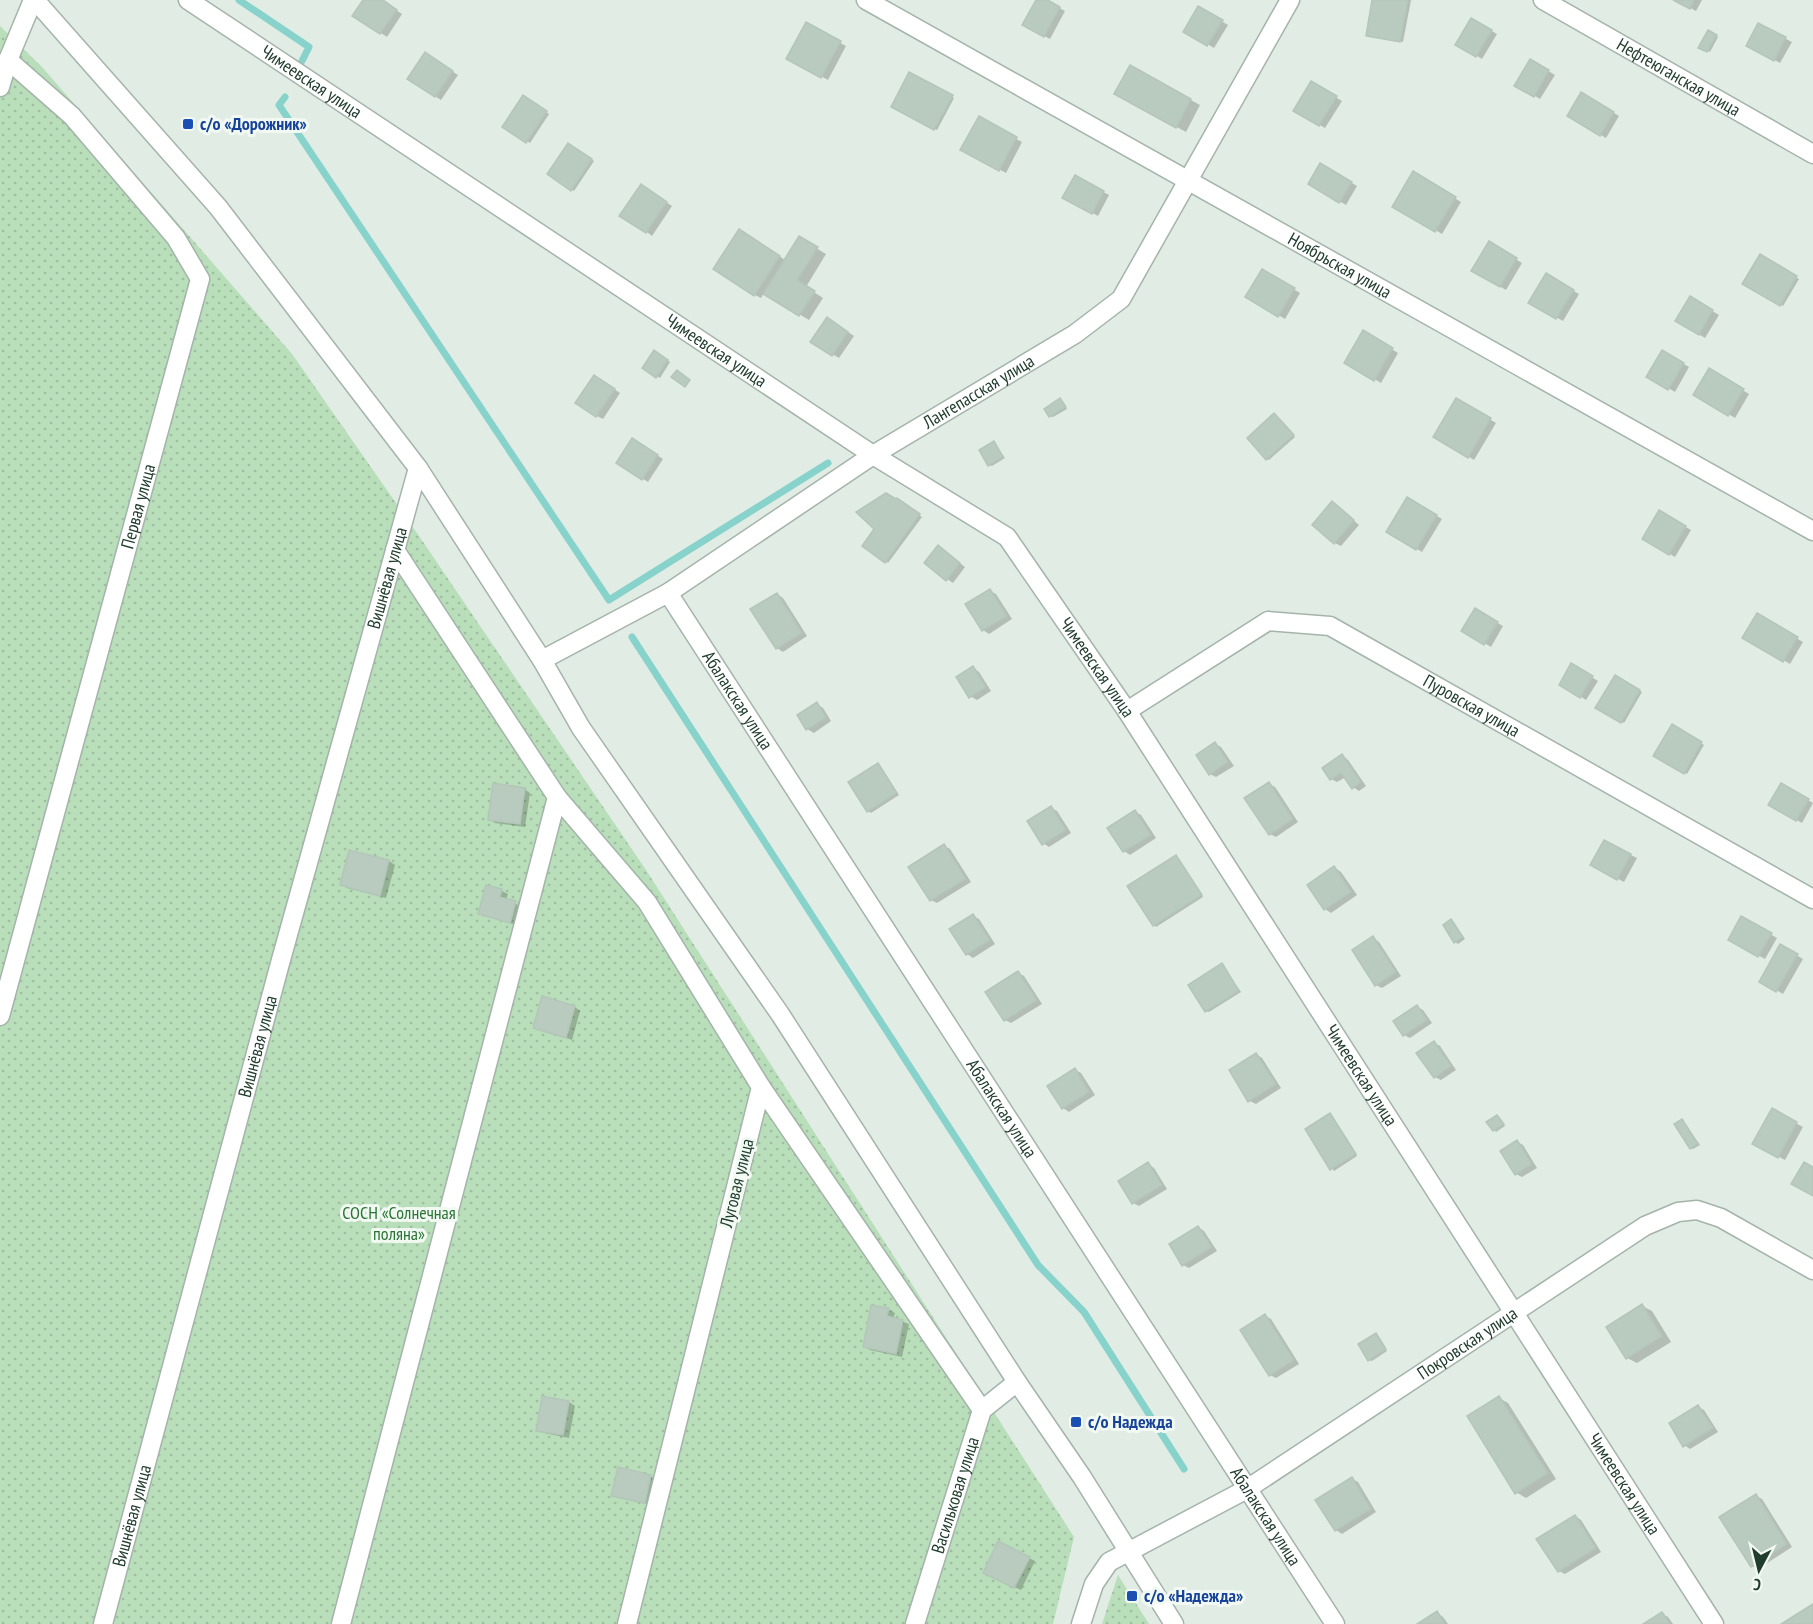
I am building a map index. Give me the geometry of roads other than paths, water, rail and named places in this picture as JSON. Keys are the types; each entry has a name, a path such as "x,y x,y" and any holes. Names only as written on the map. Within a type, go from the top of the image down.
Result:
{"street":[{"path":"0,87 8,60 34,0 218,207 418,468 542,660 581,728 780,1014 1017,1382 1082,1477 1174,1624"},
{"name":"Чимеевская улица","path":"188,0 873,455 1007,537 1127,711 1714,1624"},
{"name":"Ноябрьская улица","path":"867,0 1813,531"},
{"name":"Лангепасская улица","path":"542,660 668,593 873,455 1075,334 1121,299 1290,0"},
{"name":"Нефтеюганская улица","path":"1543,0 1813,154"},
{"name":"Первая улица","path":"0,1016 200,279 176,238 72,116 8,60"},
{"name":"Вишнёвая улица","path":"103,1624 279,967 418,468"},
{"path":"395,550 557,797 647,902 761,1087 982,1410 1017,1382"},
{"name":"Абалакская улица","path":"668,593 1335,1624"},
{"name":"Пуровская улица","path":"1127,711 1268,621 1330,626 1813,899"},
{"path":"340,1624 557,797"},
{"name":"Луговая улица","path":"627,1624 761,1087"},
{"name":"Покровская улица","path":"1081,1624 1094,1584 1109,1562 1247,1489 1513,1312 1662,1217 1697,1210 1721,1218 1813,1270"},
{"name":"Васильковая улица","path":"915,1624 982,1410"}],"waterway":[{"path":"239,0 309,47 302,61"},
{"path":"285,97 279,105 609,600 828,463"},
{"path":"632,637 1038,1265 1084,1312 1184,1469"}],"place":[{"name":"с/о «Дорожник»","path":"188,124"},
{"name":"с/о Надежда","path":"1076,1422"},
{"name":"с/о «Надежда»","path":"1132,1596"}],"park label":[{"name":"СОСН «Солнечная поляна»","path":"399,1223"}]}
